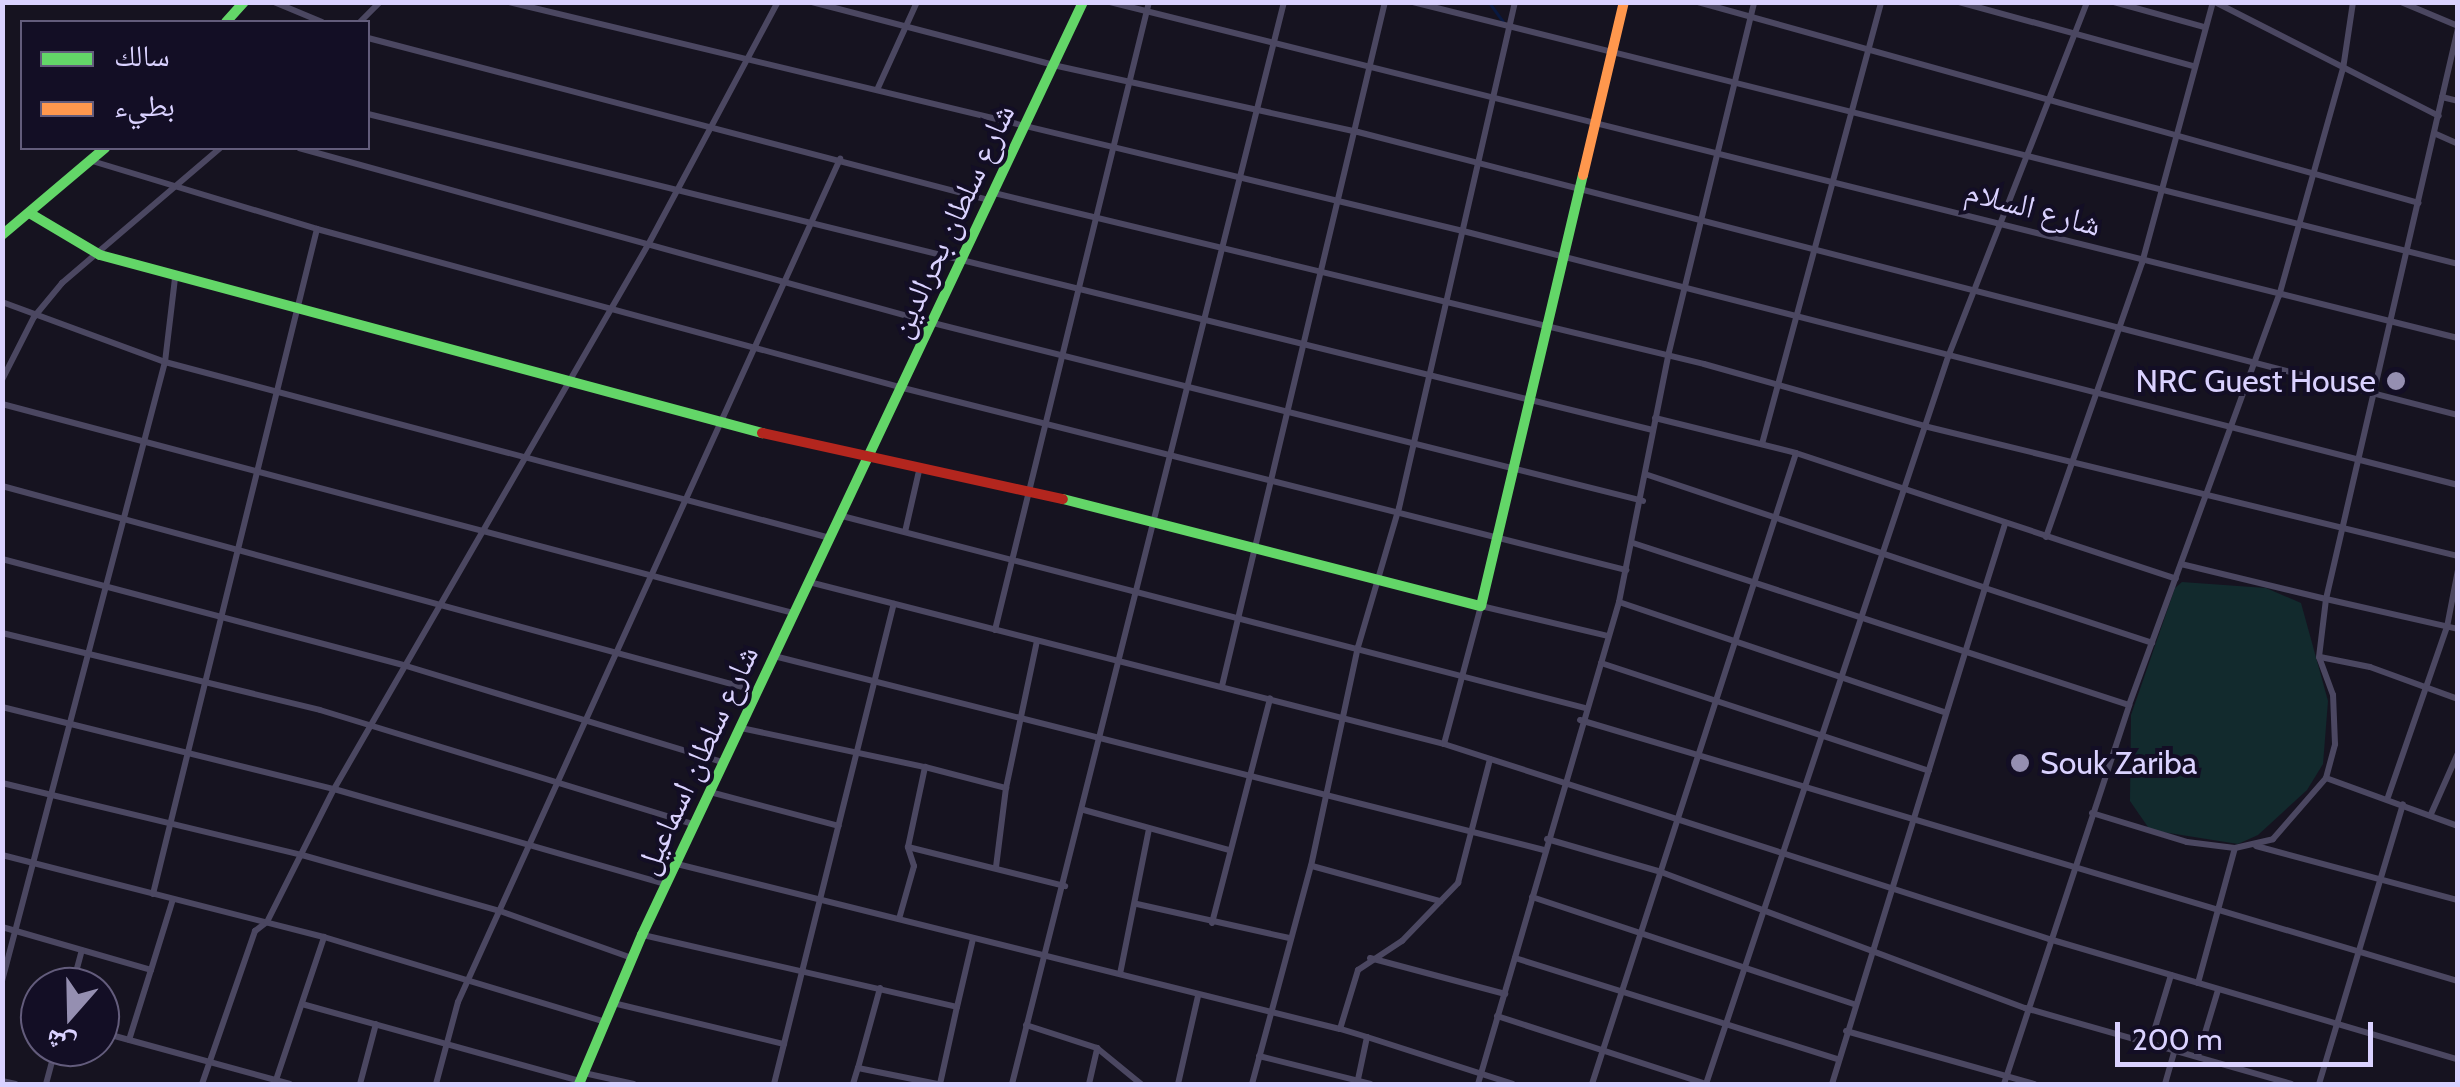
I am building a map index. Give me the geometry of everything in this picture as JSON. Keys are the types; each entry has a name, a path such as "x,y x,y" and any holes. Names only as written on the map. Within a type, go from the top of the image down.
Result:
{"street":[{"path":"274,2 317,20"},
{"path":"362,20 380,2"},
{"path":"510,2 1463,231 2232,432 2458,485"},
{"path":"202,1084 255,931 267,922 334,789 648,245 778,2"},
{"path":"812,2 1053,65 1130,78 1358,132 1811,253 1973,289 2458,415"},
{"path":"877,90 917,2"},
{"name":"شارع سلطان بحرالدين","path":"868,460 1020,127 1082,2"},
{"name":"شارع السلام","path":"1110,2 2142,263 2458,338"},
{"path":"995,630 1083,288 1111,149 1150,2"},
{"path":"1012,1084 1065,886 1152,521 1190,386 1284,2"},
{"path":"1222,686 1270,479 1308,342 1385,2"},
{"path":"1413,2 2458,264"},
{"path":"1252,1084 1288,938 1311,866 1358,647 1399,508 1515,2"},
{"path":"1444,744 1499,534 1624,2"},
{"path":"1698,2 2420,203"},
{"path":"1478,1084 1562,779 1619,602 1648,475 1668,356 1704,224 1754,2"},
{"path":"1762,444 1848,111 1881,2"},
{"path":"1959,2 2193,66"},
{"path":"1497,1016 1706,1084 1878,553 1973,289 2004,227 2087,2"},
{"path":"2114,2 2204,26"},
{"path":"2046,537 2142,263 2173,134 2214,2 2439,116"},
{"path":"2006,1080 2025,1008 2129,705 2279,296 2343,69 2353,2"},
{"path":"2255,846 2288,829 2326,778 2335,717 2319,657 2326,599 2359,464 2361,425 2376,393 2389,320 2420,203 2458,27 2402,2"},
{"path":"370,39 991,196 1446,300 1924,426 2458,556"},
{"path":"2442,97 2458,101"},
{"path":"370,114 1530,395 1653,430"},
{"path":"2436,134 2458,144"},
{"path":"2,235 103,150"},
{"path":"2,380 34,317 71,275 100,255 218,150"},
{"path":"306,150 933,322 1643,500"},
{"path":"436,1084 468,979 582,720 840,159"},
{"path":"91,160 317,230 903,388 1399,508 1626,570"},
{"path":"31,214 100,255 294,311 868,460 1031,490 1378,581 1609,636"},
{"path":"2,220 17,225"},
{"path":"152,894 317,230"},
{"path":"2,981 165,362 175,278"},
{"path":"2,302 34,317 165,362 831,538"},
{"path":"2,404 256,475 794,614"},
{"path":"1655,418 1796,453 2176,579"},
{"path":"1592,1084 1740,639 1796,453"},
{"name":"شارع سلطان اسماعيل","path":"581,1080 642,935 868,460"},
{"path":"905,532 919,471"},
{"path":"1648,475 2152,643"},
{"path":"2,486 615,648 757,692"},
{"path":"842,516 1585,708"},
{"path":"1832,1084 2005,524"},
{"path":"1633,543 2129,705"},
{"path":"2,559 403,665 723,762"},
{"path":"2181,564 2458,629"},
{"path":"2388,797 2447,627 2458,570"},
{"path":"809,582 1444,744 1681,816 2049,939 2458,1060"},
{"path":"1619,602 1740,639 1946,713"},
{"path":"774,1084 824,902 894,604"},
{"path":"2,633 370,726 557,778 694,824"},
{"path":"996,867 1006,788 1037,640"},
{"path":"774,656 877,685 1102,735 1544,850"},
{"path":"2319,657 2458,699"},
{"path":"1600,663 1929,771"},
{"path":"1212,923 1270,698"},
{"path":"2,707 334,789 667,884"},
{"path":"1580,720 2458,981"},
{"path":"739,728 858,749 1006,788"},
{"path":"2431,814 2458,753"},
{"path":"1340,1029 1358,970 1368,958 1402,941 1458,884 1490,759"},
{"path":"900,919 914,866 908,847 925,766"},
{"path":"2326,778 2388,797 2458,826"},
{"path":"2,782 302,854 500,911 632,958"},
{"path":"709,792 839,826"},
{"path":"2319,1084 2403,804"},
{"path":"1084,810 1229,850"},
{"path":"2092,813 2159,836 2235,848 2255,846 2382,875 2458,900"},
{"path":"1120,974 1149,829"},
{"path":"1547,839 1662,872 2025,1008 2152,1041 2291,1084"},
{"path":"908,847 1065,886"},
{"path":"2198,983 2235,848"},
{"path":"2,855 324,937 606,1022"},
{"path":"676,864 1340,1029 1513,1084"},
{"path":"1311,866 1441,901"},
{"path":"1532,897 1854,1004"},
{"path":"129,1041 173,898"},
{"path":"1137,904 1288,938"},
{"path":"2,927 151,970"},
{"path":"642,935 957,1007"},
{"path":"276,1080 324,937"},
{"path":"858,1068 939,1084 973,938"},
{"path":"77,967 82,950"},
{"path":"1368,958 1505,994"},
{"path":"1515,958 1838,1059"},
{"path":"2152,1041 2171,975"},
{"path":"853,1084 880,988"},
{"path":"2198,1056 2218,989"},
{"path":"1178,1084 1198,996"},
{"path":"302,1004 448,1040 581,1080 634,1084"},
{"path":"613,1004 784,1044"},
{"path":"360,1084 376,1024"},
{"path":"1026,1026 1097,1048 1141,1084"},
{"path":"1846,1031 2006,1080 2035,1084"},
{"path":"1357,1083 1367,1037"},
{"path":"120,1038 290,1084"},
{"path":"1088,1084 1097,1048"},
{"path":"2165,1084 2175,1049"},
{"path":"1259,1056 1371,1084"},
{"path":"2,1081 16,1084"}],"green space":[{"path":"2182,582 2266,588 2301,603 2328,701 2323,764 2307,790 2258,835 2238,844 2150,830 2130,801 2131,715 2175,588"}],"waterway":[{"path":"1489,2 1503,21"}],"traffic: fast":[{"path":"228,20 244,2"},
{"path":"579,1084 642,935 1083,2"},
{"path":"2,235 103,150"},
{"path":"1063,499 1481,606 1583,175"},
{"path":"31,214 100,255 762,433"}],"traffic: slow":[{"path":"1583,175 1624,2"}],"traffic: jam":[{"path":"762,433 1063,499"}],"place":[{"name":"NRC Guest House","path":"2396,381"},
{"name":"Souk Zariba","path":"2020,763"}]}
